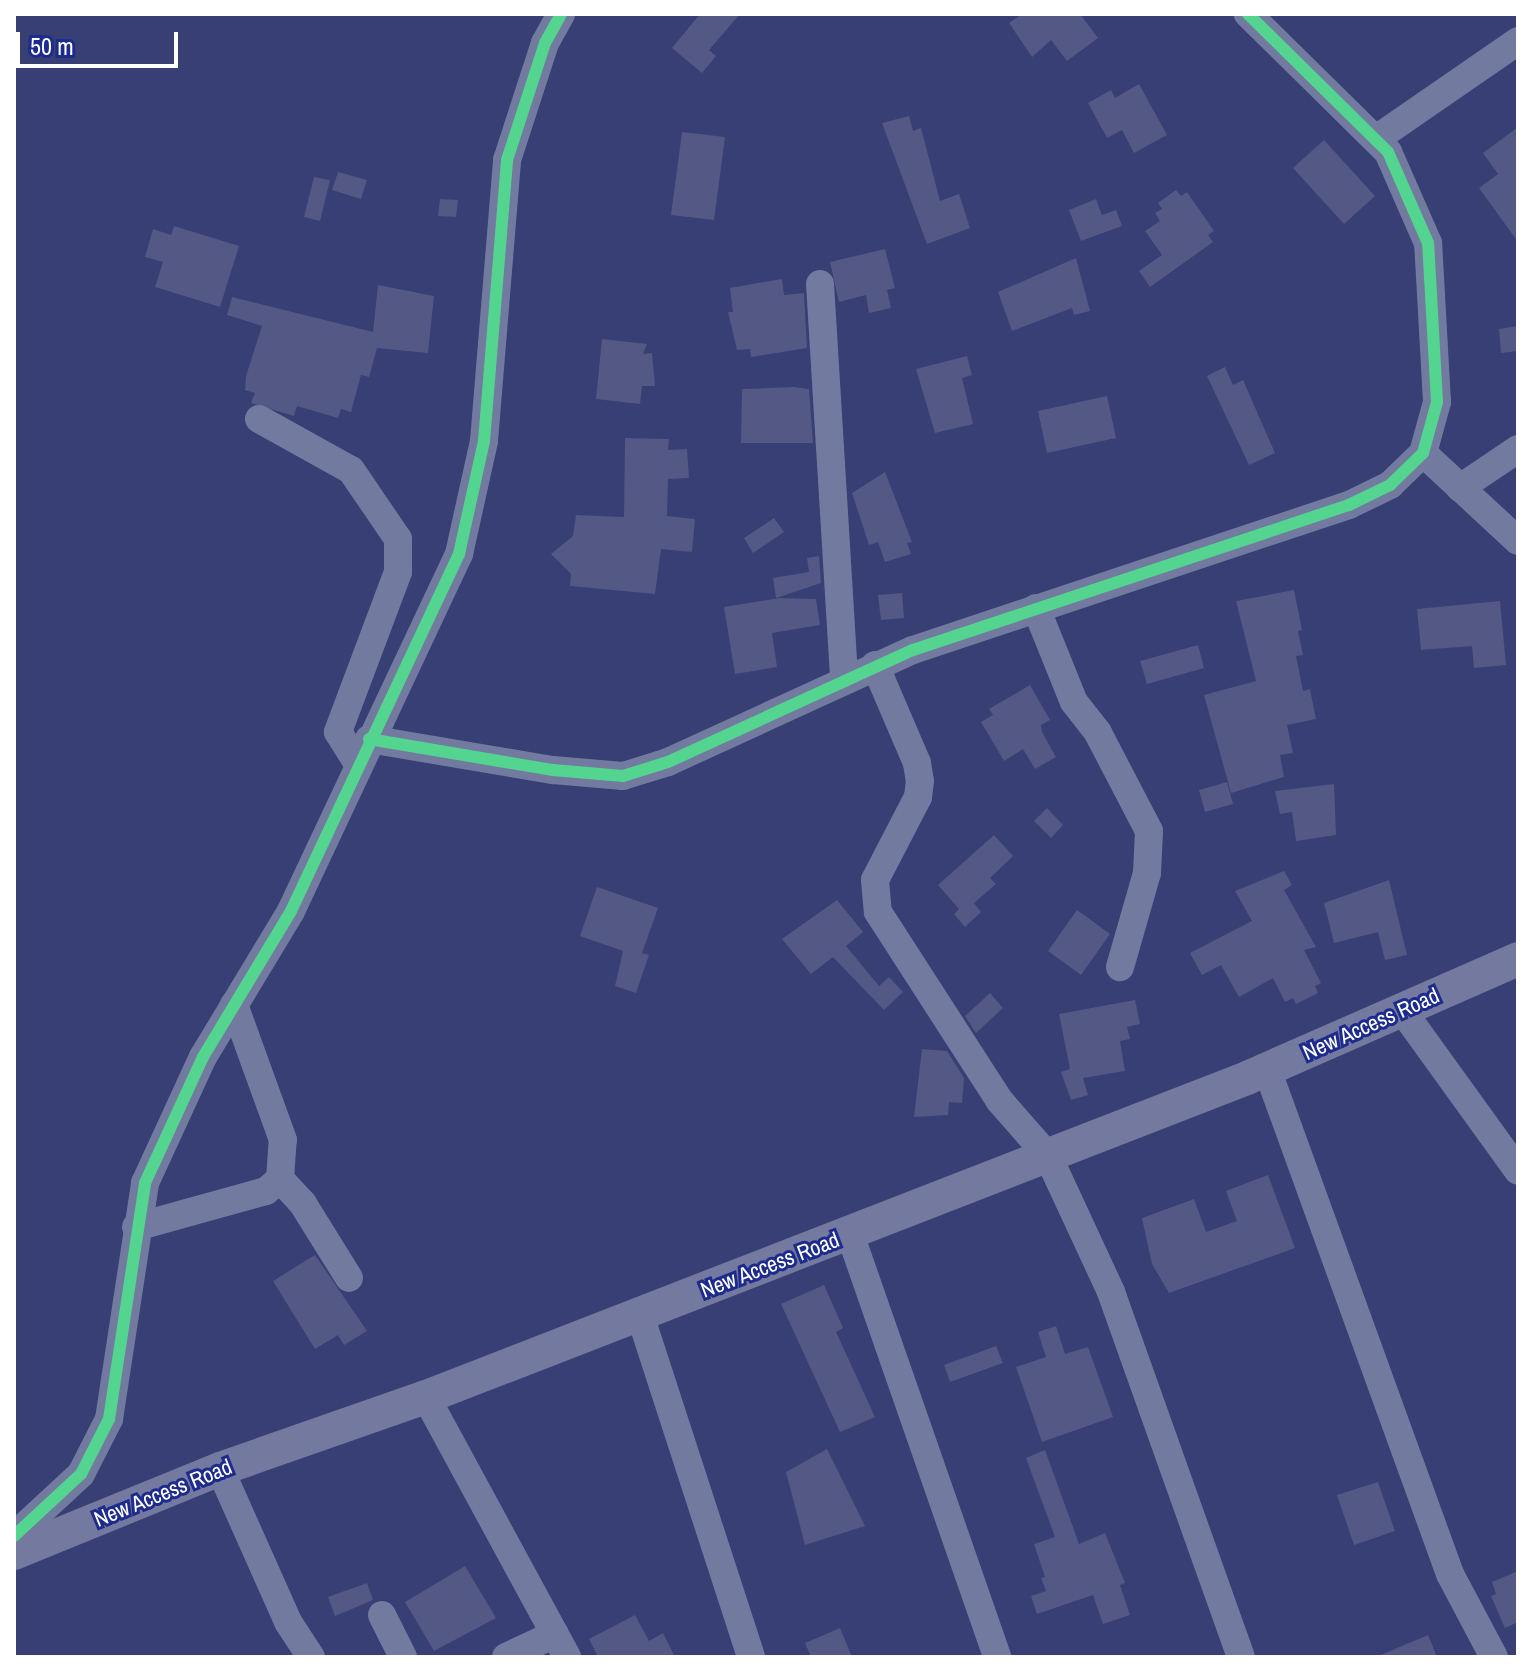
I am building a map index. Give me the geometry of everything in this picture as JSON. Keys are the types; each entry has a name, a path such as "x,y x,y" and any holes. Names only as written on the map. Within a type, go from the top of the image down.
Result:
{"main road":[{"name":"New Access Road","path":"14,1553 220,1469 426,1397 1048,1156 1267,1069 1518,959"}],"street":[{"path":"14,1536 81,1474 109,1419 145,1183 203,1057 291,911 363,752 459,554 484,441 507,160 545,43 561,14"},
{"path":"259,419 351,470 398,539 398,572 338,732 363,752 623,776 668,762 875,665 1036,608 1349,505 1390,485 1423,453 1437,402 1428,243 1411,196 1376,139 1248,14"},
{"path":"1376,139 1518,41"},
{"path":"820,284 844,679"},
{"path":"1460,488 1518,449"},
{"path":"1423,453 1518,541"},
{"path":"1036,608 1074,702 1098,733 1149,831 1147,873 1120,967"},
{"path":"875,665 917,763 920,781 918,797 875,880 878,912 999,1100 1048,1156 1116,1305 1241,1657"},
{"path":"136,1227 266,1191 280,1179 283,1140 234,1005"},
{"path":"1402,1010 1518,1171"},
{"path":"1267,1069 1450,1574 1494,1657"},
{"path":"280,1179 303,1204 349,1278"},
{"path":"850,1234 997,1657"},
{"path":"640,1315 751,1657"},
{"path":"426,1397 561,1645 506,1657"},
{"path":"220,1469 288,1622 311,1657"},
{"path":"382,1615 403,1657"}],"building":[{"path":"700,14 740,14 709,50 716,56 702,73 672,48"},
{"path":"1022,14 1080,14 1098,38 1067,61 1051,40 1032,57 1009,23"},
{"path":"1139,84 1167,135 1134,153 1122,130 1107,138 1088,103 1111,90 1115,98"},
{"path":"909,116 913,131 921,128 940,201 959,194 970,228 927,244 882,123"},
{"path":"1518,127 1518,242 1479,188 1498,174 1483,153"},
{"path":"682,132 725,137 714,220 671,215"},
{"path":"1324,140 1375,196 1344,224 1293,168"},
{"path":"338,172 367,180 361,199 332,190"},
{"path":"314,177 330,180 320,221 304,217"},
{"path":"1176,190 1181,196 1187,192 1214,231 1208,235 1213,242 1150,287 1139,271 1162,255 1145,231 1160,221 1155,213 1162,209 1158,203"},
{"path":"440,199 458,200 456,217 438,216"},
{"path":"1096,199 1102,215 1116,210 1122,226 1081,241 1069,210"},
{"path":"174,226 239,246 220,307 155,287 163,262 145,257 153,229 171,235"},
{"path":"885,249 895,288 887,290 891,308 869,313 866,295 839,302 830,262"},
{"path":"1076,258 1090,311 1074,315 1072,308 1012,331 998,292"},
{"path":"782,279 784,295 804,293 807,348 751,357 750,349 737,350 728,312 733,312 730,288"},
{"path":"378,285 434,296 428,353 377,348 369,377 361,375 351,412 341,409 338,418 297,406 294,416 251,403 255,393 245,390 246,376 262,326 227,315 232,297 373,332"},
{"path":"1518,326 1518,351 1501,353 1499,329"},
{"path":"602,339 647,344 643,354 652,353 655,386 642,386 640,404 596,399"},
{"path":"967,356 972,375 962,378 973,424 935,433 916,369"},
{"path":"1225,367 1233,385 1243,380 1275,453 1249,465 1207,376"},
{"path":"742,389 809,389 813,443 741,443"},
{"path":"1107,396 1116,438 1047,453 1038,411"},
{"path":"625,438 669,439 668,450 687,449 689,478 668,479 667,516 695,519 692,552 661,549 655,594 570,586 571,574 551,554 573,536 576,515 624,517"},
{"path":"885,472 912,542 907,543 911,554 885,562 878,542 869,545 852,493"},
{"path":"774,518 784,532 753,553 744,538"},
{"path":"819,556 821,583 776,598 773,578 809,572 807,558"},
{"path":"1294,590 1302,630 1298,631 1303,655 1296,656 1303,691 1310,689 1316,719 1287,725 1293,753 1280,755 1284,777 1231,793 1204,695 1256,681 1236,601"},
{"path":"902,593 904,618 881,620 878,595"},
{"path":"780,598 816,599 820,625 772,633 777,667 735,674 724,607"},
{"path":"1500,601 1506,665 1474,668 1472,646 1421,650 1417,609"},
{"path":"1198,645 1204,668 1147,684 1140,661"},
{"path":"1030,685 1050,720 1041,725 1042,732 1056,757 1035,769 1023,749 1004,761 981,722 993,715 989,709"},
{"path":"1227,782 1233,804 1205,812 1199,790"},
{"path":"1334,784 1336,835 1296,841 1292,812 1280,814 1275,791"},
{"path":"1047,808 1063,825 1051,838 1034,821"},
{"path":"994,835 1013,856 990,878 996,884 974,903 981,912 965,927 954,914 959,909 938,885"},
{"path":"1284,871 1292,885 1284,890 1316,947 1304,950 1321,983 1315,986 1318,993 1296,1004 1293,998 1285,1002 1273,978 1239,997 1221,965 1202,975 1190,953 1252,921 1235,891"},
{"path":"1389,880 1407,955 1385,960 1378,932 1334,943 1324,903"},
{"path":"597,887 658,908 642,953 649,955 636,993 615,986 623,951 580,936"},
{"path":"837,900 863,932 846,946 879,986 889,977 903,992 884,1010 833,957 811,974 782,939"},
{"path":"1077,910 1110,934 1081,975 1048,951"},
{"path":"990,993 1003,1008 976,1033 965,1016"},
{"path":"1135,1000 1140,1024 1127,1027 1130,1039 1120,1041 1125,1071 1083,1078 1088,1095 1071,1100 1061,1072 1070,1069 1059,1014"},
{"path":"922,1049 947,1051 964,1078 962,1103 949,1102 948,1115 914,1117"},
{"path":"1268,1175 1295,1248 1169,1293 1152,1264 1142,1218 1194,1199 1206,1232 1237,1221 1226,1191"},
{"path":"315,1255 367,1331 344,1345 338,1335 315,1349 273,1281"},
{"path":"824,1285 843,1328 836,1332 875,1417 840,1432 781,1304"},
{"path":"1056,1326 1065,1354 1088,1347 1113,1417 1042,1442 1016,1367 1046,1357 1038,1332"},
{"path":"996,1346 1003,1363 950,1382 944,1365"},
{"path":"827,1449 865,1526 805,1545 786,1472"},
{"path":"1045,1450 1079,1544 1105,1533 1125,1583 1120,1585 1130,1615 1103,1624 1093,1595 1037,1614 1031,1596 1046,1591 1041,1578 1045,1577 1034,1544 1055,1537 1026,1458"},
{"path":"1378,1482 1395,1531 1354,1545 1337,1495"},
{"path":"465,1566 496,1618 434,1651 405,1602"},
{"path":"1518,1571 1518,1622 1505,1628 1491,1596 1496,1594 1492,1582"},
{"path":"367,1583 373,1600 335,1616 328,1597"},
{"path":"635,1615 649,1641 663,1633 675,1657 598,1657 589,1639"},
{"path":"840,1628 852,1657 811,1657 805,1643"},
{"path":"1428,1635 1437,1657 1376,1657"}],"cycle path":[{"path":"14,1536 81,1474 109,1419 145,1183 203,1057 291,911 459,554 484,441 507,160 545,43 561,14"},
{"path":"369,739 553,770 623,776 668,762 913,650 1349,505 1390,485 1423,453 1437,402 1428,243 1388,152 1248,14"}]}
